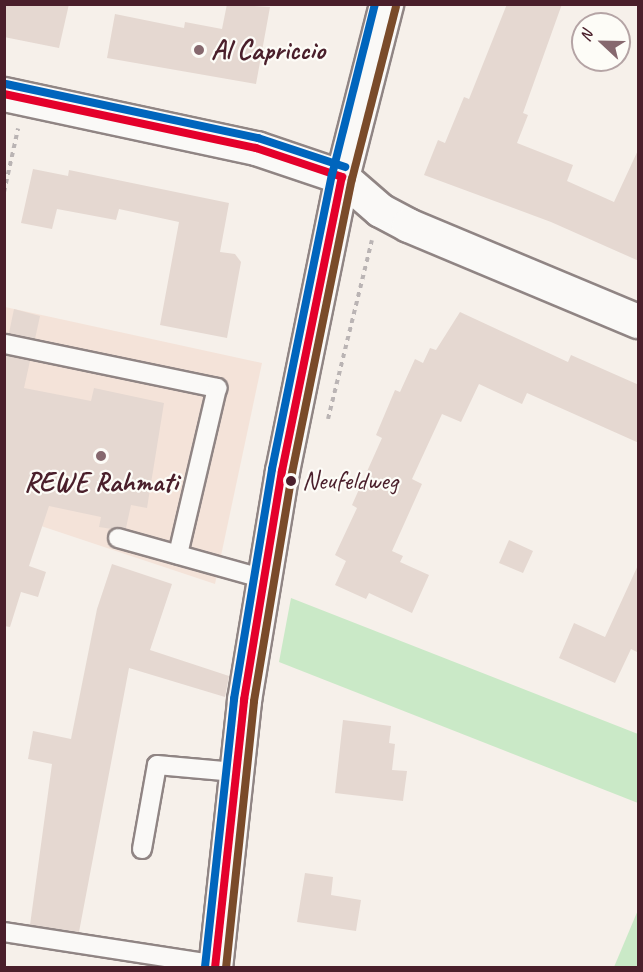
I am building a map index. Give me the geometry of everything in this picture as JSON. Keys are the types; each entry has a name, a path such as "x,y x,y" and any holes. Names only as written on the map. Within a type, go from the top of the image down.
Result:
{"main road":[{"path":"216,966 235,772 282,471 342,177 386,4"},
{"path":"15,96 256,148 342,177 380,210 446,242 639,321"}],"lane":[{"path":"4,344 217,388 178,554"},
{"path":"118,538 265,579"},
{"path":"142,849 157,765 235,772"},
{"path":"4,932 112,960 216,966"}],"path":[{"path":"4,192 15,96"},
{"path":"326,428 380,210"}],"shaded area":[{"path":"5,307 262,363 215,584 5,514"}],"green space":[{"path":"291,598 638,734 638,803 279,662"},
{"path":"638,910 638,967 614,967"}],"building":[{"path":"4,4 69,4 59,48 4,37"},
{"path":"227,4 270,7 256,84 107,58 115,14 184,28 185,22 222,29"},
{"path":"507,4 562,4 523,113 528,115 517,143 573,165 567,181 614,202 639,148 639,261 551,222 424,175 438,140 445,143 464,97 469,99"},
{"path":"33,169 68,176 69,170 229,203 220,252 235,254 241,262 227,338 160,325 179,222 119,209 116,220 57,209 52,229 21,223"},
{"path":"14,309 40,316 35,339 9,333"},
{"path":"460,312 568,362 571,355 639,385 639,443 527,393 522,404 479,384 461,422 442,414 412,479 422,484 392,551 403,556 400,562 429,575 412,613 369,593 366,599 335,585 346,561 335,555 357,508 352,505 382,438 376,435 395,390 400,392 415,359 423,363 430,348 436,350"},
{"path":"4,355 30,361 24,388 91,401 94,388 164,403 147,508 131,505 126,528 112,529 99,527 101,517 49,506 29,566 46,572 38,597 21,592 10,627 4,626"},
{"path":"509,540 533,551 523,573 499,563"},
{"path":"639,563 639,653 631,649 615,683 559,658 574,623 605,637"},
{"path":"112,564 172,584 150,650 229,676 225,697 129,668 79,932 30,925 52,764 28,759 33,731 71,739 97,609"},
{"path":"343,720 391,726 389,743 395,744 392,770 407,771 403,801 335,793"},
{"path":"305,873 333,877 331,895 361,900 356,931 297,922"}],"transit line":[{"path":"205,967 234,699 272,469 332,175 375,4"},
{"path":"226,968 254,701 292,473 352,179 396,7"},
{"path":"6,84 258,138 345,167"},
{"path":"4,94 256,148 342,177"},
{"path":"215,968 244,700 282,471 342,177"}],"place":[{"name":"Al Capriccio","path":"199,50"},
{"name":"REWE Rahmati","path":"101,456"},
{"name":"Neufeldweg","path":"291,481"}]}
